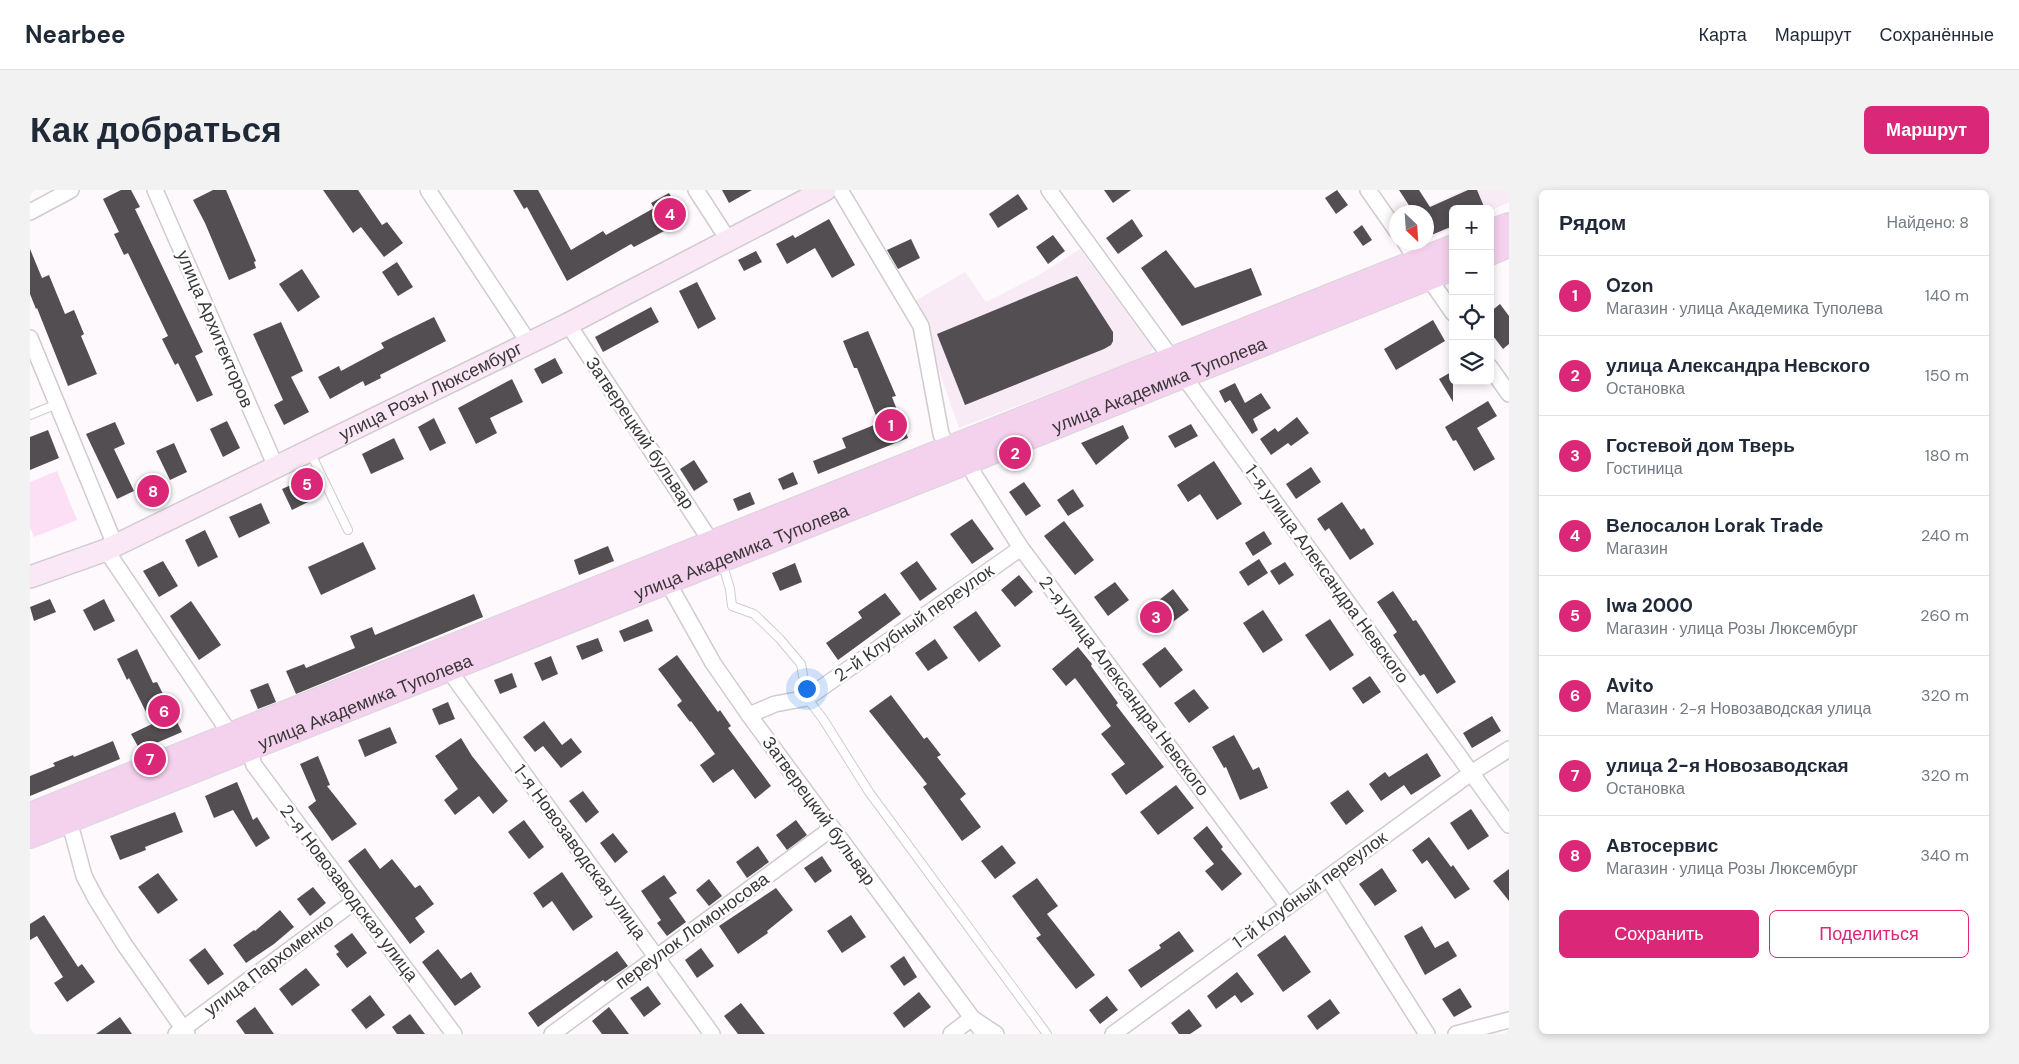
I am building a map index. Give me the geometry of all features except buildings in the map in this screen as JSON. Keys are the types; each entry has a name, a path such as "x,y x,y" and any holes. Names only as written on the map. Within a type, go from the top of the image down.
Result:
{"main road":[{"path":"1494,230 1509,224"},
{"path":"1494,251 1509,245"},
{"name":"улица Академика Туполева","path":"30,815 448,669 667,580 716,551 948,449 1177,367 1417,260 1449,248"},
{"name":"улица Академика Туполева","path":"1417,260 1449,267"},
{"name":"улица Академика Туполева","path":"240,742 251,736 262,722 680,556 716,551 968,461 1160,383 1177,367"},
{"path":"667,580 669,568 680,556"},
{"path":"30,836 218,761 226,754 230,747 240,742"}],"street":[{"path":"30,212 71,190"},
{"name":"улица Архитекторов","path":"155,190 276,467"},
{"path":"428,190 529,343"},
{"path":"696,190 729,241"},
{"name":"улица Розы Люксембург","path":"30,577 110,547 309,451 568,324 825,190"},
{"path":"840,190 921,326 941,434 948,449"},
{"name":"1-я улица Александра Невского","path":"1049,190 1509,825"},
{"path":"1368,190 1389,220"},
{"path":"1417,260 1449,307"},
{"name":"Затверецкий бульвар","path":"568,324 716,551"},
{"name":"2-я Новозаводская улица","path":"30,338 57,404 110,547 254,765 454,1034"},
{"path":"1494,373 1509,394"},
{"name":"2-я улица Александра Невского","path":"968,461 975,476 1021,548 1288,906"},
{"name":"2-й Клубный переулок","path":"749,715 775,704 807,698 1021,548"},
{"name":"Затверецкий бульвар","path":"667,580 713,663 749,715 984,1034"},
{"name":"1-я Новозаводская улица","path":"448,669 712,1034"},
{"name":"1-й Клубный переулок","path":"1113,1034 1471,773 1509,749"},
{"path":"67,821 73,835 84,876 96,899 182,1032"},
{"name":"переулок Ломоносова","path":"552,1034 831,828"},
{"path":"1328,878 1427,1034"},
{"name":"улица Пархоменко","path":"182,1032 355,901"},
{"path":"950,1034 972,1018 996,1034"},
{"path":"1456,1034 1509,1020"}],"lane":[{"path":"30,415 57,404"},
{"path":"309,451 348,530"},
{"path":"716,551 729,583 732,606 754,614 802,664 807,698 823,719 869,792 1047,1034"}],"shaded area":[{"path":"1464,190 1509,190 1509,202 1494,209 1494,205 1449,205 1449,230 1434,237 1434,205 1431,205"},
{"path":"1080,249 1153,348 1148,356 959,428 915,301 965,272 986,302 1037,276"},
{"path":"57,471 77,520 34,537 30,527 30,482"}],"place":[{"name":"Велосалон Lorak Trade","path":"670,214"},
{"name":"Ozon","path":"891,425"},
{"name":"улица Александра Невского","path":"1015,453"},
{"name":"Iwa 2000","path":"307,484"},
{"name":"Автосервис","path":"153,491"},
{"name":"Гостевой дом Тверь","path":"1156,617"},
{"name":"Avito","path":"164,711"},
{"name":"улица 2-я Новозаводская","path":"150,759"}]}
